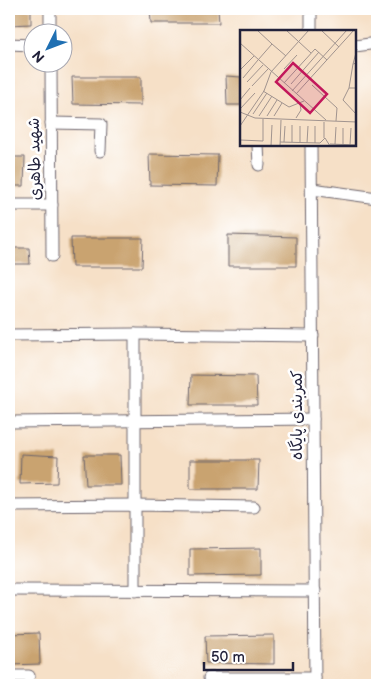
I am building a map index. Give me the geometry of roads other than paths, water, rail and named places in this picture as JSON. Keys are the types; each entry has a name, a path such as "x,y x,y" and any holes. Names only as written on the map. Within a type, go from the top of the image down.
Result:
{"street":[{"path":"50,9 50,22"},
{"path":"311,9 311,30"},
{"path":"356,46 377,43"},
{"path":"9,44 22,45"},
{"name":"شهید طاهری","path":"51,72 52,256"},
{"path":"51,123 101,124 100,151"},
{"path":"258,146 258,165"},
{"name":"کمربندی پایگاه","path":"311,146 315,682"},
{"path":"312,189 377,198"},
{"path":"9,205 52,204"},
{"path":"135,334 135,591"},
{"path":"9,335 313,336"},
{"path":"9,422 313,419"},
{"path":"9,506 135,505 254,507"},
{"path":"9,590 315,591"},
{"path":"9,676 29,676"},
{"path":"210,678 315,682"}]}
